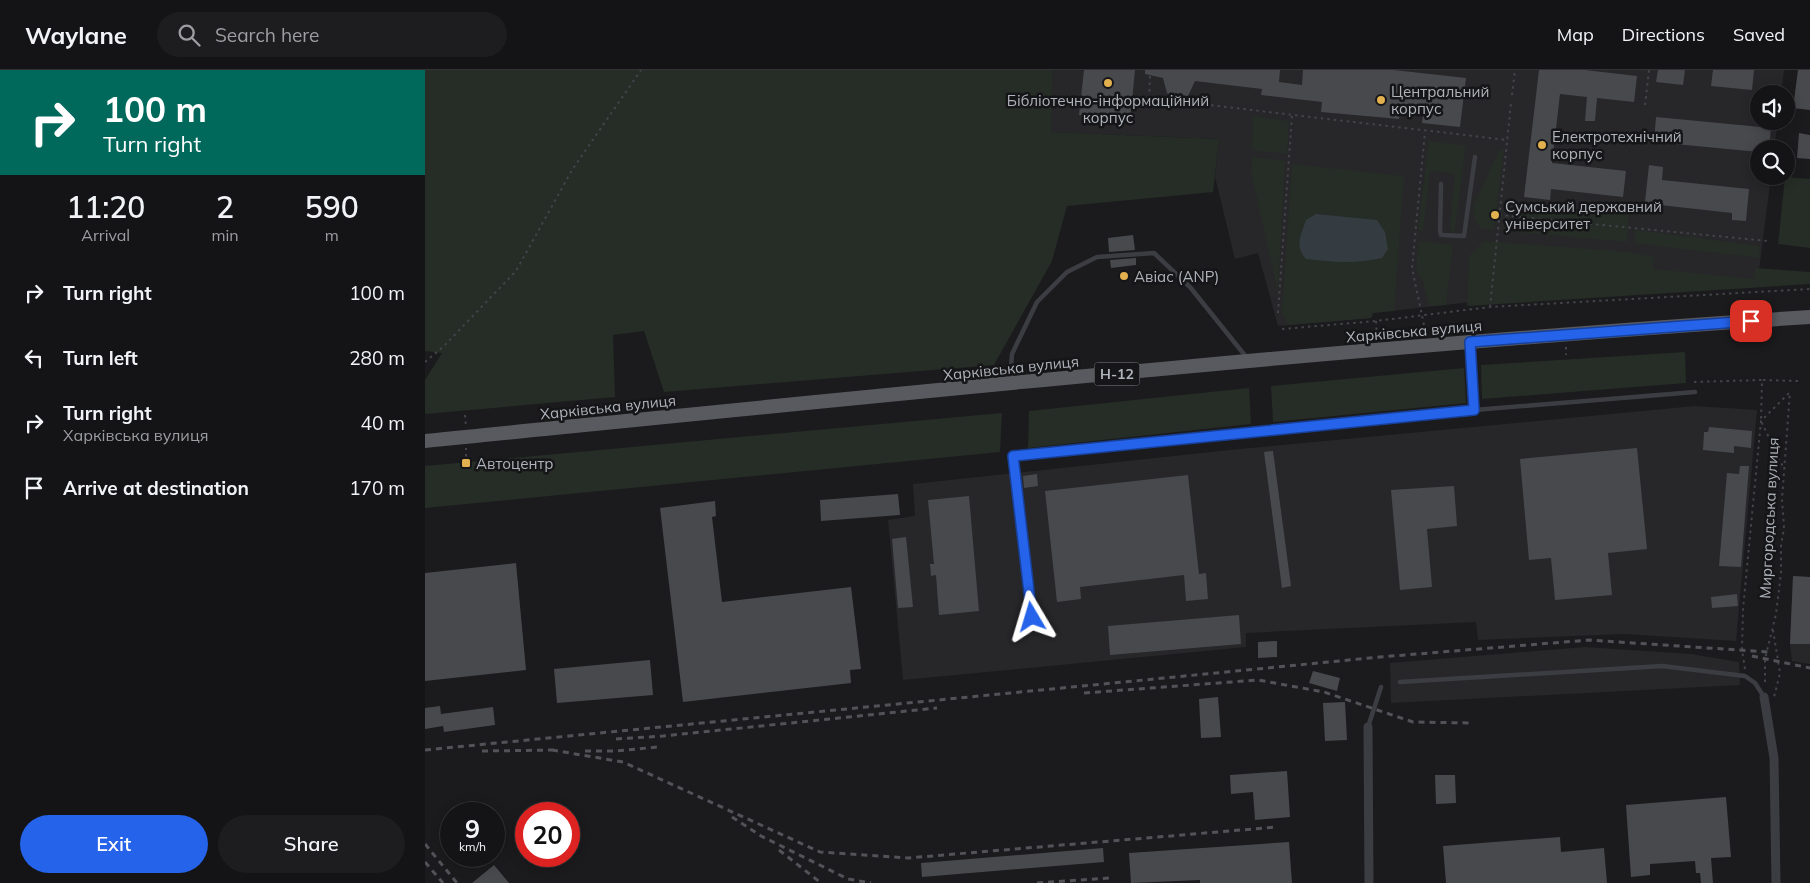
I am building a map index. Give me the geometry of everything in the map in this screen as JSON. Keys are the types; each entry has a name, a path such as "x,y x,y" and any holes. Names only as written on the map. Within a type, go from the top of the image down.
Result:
{"main road":[{"name":"Харківська вулиця","path":"425,442 1377,350 1810,318"}],"street":[{"path":"1764,697 1774,758 1776,883"},
{"path":"1368,727 1369,883"}],"lane":[{"path":"1441,184 1439,231 1441,234 1464,236 1475,157"},
{"path":"1010,384 1012,354 1037,302 1067,272 1097,257 1153,253 1190,287 1251,362"},
{"path":"1470,342 1474,410"},
{"path":"1032,617 1013,456 1474,410 1695,392"},
{"path":"1400,682 1662,666 1745,676 1755,683 1764,697"},
{"path":"1368,727 1381,687"}],"path":[{"path":"425,362 444,346 516,271 572,170 641,70"},
{"path":"1512,95 1515,70"},
{"path":"1645,105 1649,70"},
{"path":"1151,76 1149,98 1425,132 1507,140"},
{"path":"1490,307 1511,102"},
{"path":"1278,313 1292,115"},
{"path":"1424,325 1412,268 1425,132"},
{"path":"1499,215 1768,241"},
{"path":"1282,329 1376,321 1490,307 1810,289"},
{"path":"1376,321 1377,350"},
{"path":"1745,676 1742,650 1743,609 1761,421 1762,380"},
{"path":"1694,382 1798,381"},
{"name":"Миргородська вулиця","path":"1761,421 1790,392 1782,499 1784,528 1781,546 1781,574 1776,614 1765,659 1764,697"},
{"path":"1761,421 1784,470"},
{"path":"1767,716 1776,692 1779,674 1772,628"}],"shaded area":[{"path":"425,70 1053,70 1051,132 1219,139 1213,192 1067,206 1052,261 994,365 664,392 644,331 613,335 615,397 425,414 425,380 442,353 425,351"},
{"name":"Сумський державний університет","path":"1053,70 1784,70 1782,85 1750,85 1750,130 1777,130 1775,140 1750,140 1750,185 1770,185 1757,286 1498,299 1373,313 1371,318 1278,326 1258,253 1235,259 1215,177 1219,139 1050,132"},
{"path":"1253,116 1289,121 1287,154 1252,150"},
{"path":"1429,141 1466,146 1454,235 1450,228 1455,174 1430,171 1423,231 1418,230"},
{"path":"1499,150 1504,150 1494,229 1481,229 1475,221 1473,207"},
{"path":"1252,157 1285,161 1278,292 1251,173"},
{"path":"1292,164 1404,176 1394,311 1373,313 1371,318 1288,325 1282,312"},
{"path":"1795,178 1810,179 1810,248 1778,244 1784,185 1795,185"},
{"path":"1520,204 1629,213 1627,242 1503,231 1505,218 1518,219"},
{"path":"1316,214 1377,220 1385,232 1388,249 1382,258 1363,261 1334,262 1306,259 1300,249 1300,240 1306,220"},
{"path":"1636,230 1760,246 1759,258 1634,243"},
{"path":"1419,241 1453,245 1446,305 1430,306 1423,282 1416,268"},
{"path":"1484,241 1629,252 1654,257 1653,269 1754,279 1755,268 1810,272 1810,284 1467,306 1469,256"},
{"path":"1685,352 1686,383 1482,399 1481,365"},
{"path":"1464,368 1466,403 1273,422 1271,386"},
{"path":"1249,388 1251,424 1028,448 1029,411"},
{"path":"1695,406 1757,410 1736,641 1624,634 1478,640 1476,622 1246,633 1246,647 903,680 888,520 915,516 913,484 1230,450"},
{"path":"1002,413 1000,452 425,508 425,466"},
{"path":"1793,576 1810,577 1810,664 1792,661 1790,644"},
{"path":"1585,647 1691,654 1739,662 1740,685 1391,703 1390,663"}],"building":[{"name":"Бібліотечно-інформаційний корпус","path":"1084,70 1135,70 1130,121 1079,115"},
{"name":"Центральний корпус","path":"1145,70 1280,70 1279,82 1302,85 1303,70 1394,70 1466,78 1460,127 1422,123 1423,114 1400,111 1399,119 1321,112 1322,102 1261,95 1262,89 1195,81 1188,96 1174,99 1167,93 1163,78 1145,74"},
{"name":"Електротехнічний корпус","path":"1539,70 1585,70 1637,76 1634,102 1597,98 1595,121 1585,121 1587,97 1560,94 1552,163 1626,171 1623,197 1551,189 1550,200 1524,197"},
{"path":"1658,70 1685,70 1683,85 1656,82"},
{"path":"1713,70 1754,70 1750,90 1711,86"},
{"path":"1798,70 1810,70 1810,110 1795,108"},
{"path":"1656,117 1750,126 1750,130 1771,130 1770,140 1750,140 1750,151 1654,142"},
{"path":"1799,133 1810,135 1810,159 1797,158"},
{"path":"1649,165 1663,167 1662,180 1749,189 1746,221 1732,220 1732,213 1660,205 1659,213 1644,211"},
{"path":"1133,235 1135,250 1109,252 1108,238"},
{"path":"1136,258 1136,265 1111,268 1110,260"},
{"path":"1709,427 1752,431 1751,448 1734,446 1734,453 1703,450 1704,432 1708,432"},
{"path":"1637,448 1647,549 1608,553 1612,595 1555,600 1551,558 1529,560 1520,459"},
{"path":"1273,451 1291,586 1282,588 1264,452"},
{"path":"1740,466 1749,466 1741,567 1719,566 1727,473 1739,474"},
{"path":"1037,474 1038,486 1024,488 1023,476"},
{"path":"1188,475 1199,574 1206,573 1208,599 1186,601 1184,575 1080,587 1081,599 1057,602 1045,491"},
{"path":"1454,486 1457,526 1427,529 1432,587 1400,590 1391,490"},
{"path":"898,494 900,515 821,521 820,500"},
{"path":"969,496 979,611 939,615 936,575 931,576 930,564 934,564 928,500"},
{"path":"715,501 716,516 712,517 722,602 851,587 861,669 850,670 851,683 683,702 660,508"},
{"path":"906,537 913,607 898,608 892,539"},
{"path":"516,563 526,670 425,681 425,573"},
{"path":"1793,576 1810,577 1810,644 1790,644"},
{"path":"1737,594 1738,606 1712,608 1711,597"},
{"path":"1239,615 1241,644 1110,655 1108,626"},
{"path":"1277,641 1277,657 1258,658 1258,642"},
{"path":"650,660 653,695 557,703 554,669"},
{"path":"1313,671 1340,678 1337,691 1309,683"},
{"path":"1218,697 1221,737 1201,738 1199,699"},
{"path":"1345,702 1347,740 1325,741 1323,703"},
{"path":"440,706 441,714 493,707 495,725 444,732 443,726 425,729 425,708"},
{"path":"1287,771 1290,817 1255,820 1253,792 1231,794 1230,775"},
{"path":"1435,775 1455,775 1456,803 1436,804"},
{"path":"1726,797 1731,857 1711,858 1713,883 1701,883 1700,873 1696,873 1695,861 1650,864 1650,875 1631,877 1626,805"},
{"path":"1560,837 1561,852 1604,848 1607,883 1446,883 1443,846"},
{"path":"1289,842 1292,883 1200,883 1200,880 1131,883 1129,853"},
{"path":"1103,848 1104,862 922,877 921,863"},
{"path":"492,867 496,867 509,883 472,883"}],"railway":[{"path":"425,750 1380,657 1589,640 1768,652"},
{"path":"1752,656 1810,668"},
{"path":"1084,693 1258,680 1324,692 1413,722 1473,723"},
{"path":"616,739 663,736 937,708"},
{"path":"585,751 615,751 658,747"},
{"path":"552,750 623,762 820,852 908,858 1277,827"},
{"path":"482,751 557,750"},
{"path":"732,817 761,836 848,879 871,883"},
{"path":"425,844 457,883"},
{"path":"779,850 821,883"},
{"path":"425,862 443,883"},
{"path":"1037,883 1110,878"}],"place":[{"name":"Бібліотечно-інформаційний корпус","path":"1108,83"},
{"name":"Центральний корпус","path":"1381,100"},
{"name":"Електротехнічний корпус","path":"1542,145"},
{"name":"Сумський державний університет","path":"1495,215"},
{"name":"Авіас (ANP)","path":"1124,276"},
{"name":"Автоцентр","path":"466,463"}],"route":[{"path":"1032,617 1013,456 1474,410 1470,342 1751,321"}]}
